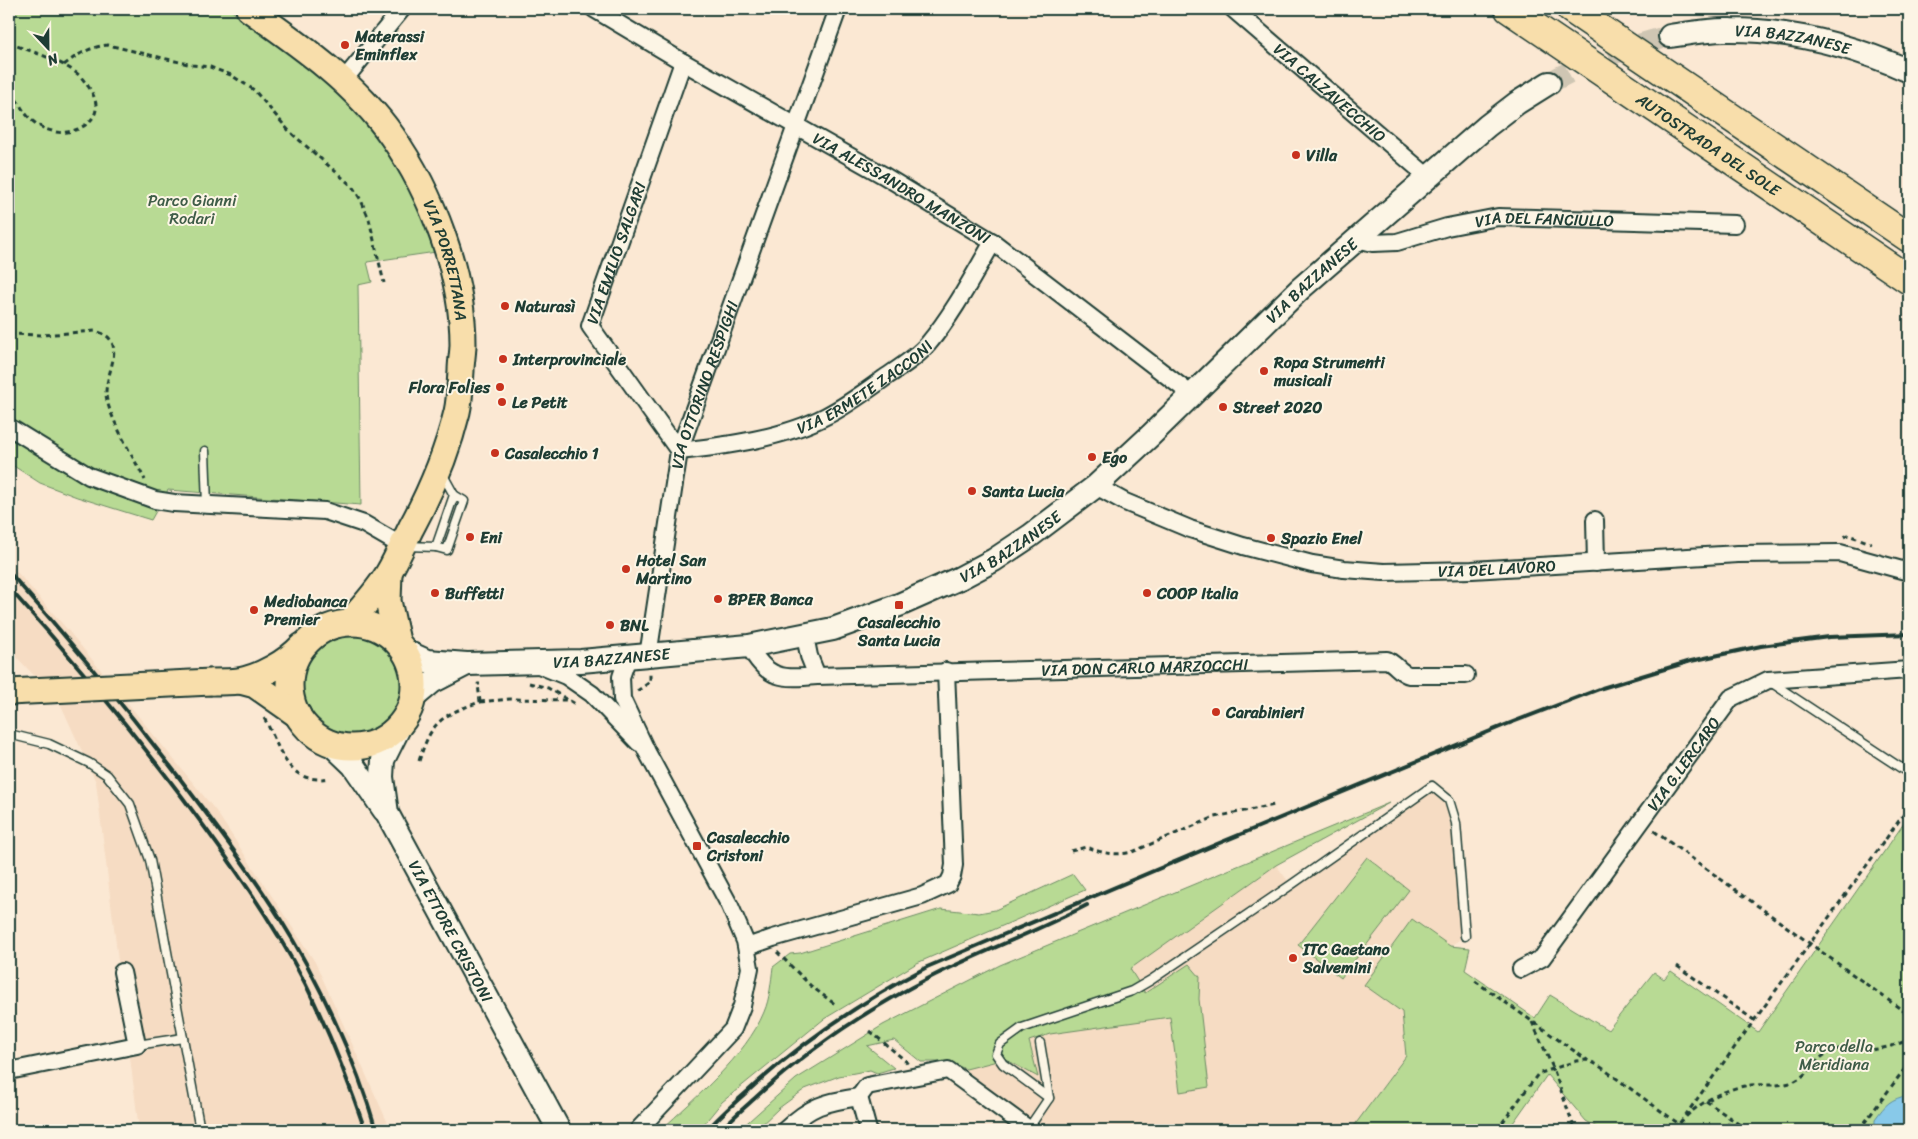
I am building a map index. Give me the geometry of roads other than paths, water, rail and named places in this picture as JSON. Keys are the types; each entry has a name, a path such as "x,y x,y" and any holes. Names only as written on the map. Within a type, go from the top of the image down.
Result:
{"highway":[{"name":"AUTOSTRADA DEL SOLE","path":"1509,9 1909,280"},
{"path":"1571,9 1909,238"}],"main road":[{"name":"VIA PORRETTANA","path":"248,9 290,38 342,81 369,107 392,136 413,169 432,207 455,280 461,313 463,345 457,411 440,468 389,573 350,622"},
{"name":"VIA BAZZANESE","path":"1670,36 1731,30 1783,33 1816,38 1840,45 1909,71"},
{"name":"VIA BAZZANESE","path":"414,698 432,682 535,663 749,646 833,630 873,616 960,578 994,560 1030,536 1096,486 1300,290 1427,176 1486,126 1517,103 1549,83"},
{"name":"VIA PORRETTANA","path":"389,573 388,601 401,646"},
{"path":"240,681 272,669 286,661 308,641 334,625 350,622 367,624 383,631 401,646 414,674 414,698 409,712 401,724 377,742 347,747 330,743"},
{"path":"298,716 290,690 290,677 300,652 308,641"},
{"name":"VIA BAZZANESE","path":"401,646 427,661 473,674"},
{"path":"9,692 240,681 254,685 298,716 312,733 330,743 353,765 387,813"},
{"name":"VIA ETTORE CRISTONI","path":"401,724 383,760 382,777 387,813 559,1130"}],"street":[{"path":"342,81 402,9"},
{"name":"VIA ALESSANDRO MANZONI","path":"594,9 683,62 796,124 994,242 1192,395"},
{"name":"VIA OTTORINO RESPIGHI","path":"638,656 679,451 838,9"},
{"name":"VIA CALZAVECCHIO","path":"1233,9 1427,176"},
{"name":"VIA EMILIO SALGARI","path":"679,451 590,326 683,62"},
{"name":"VIA DEL FANCIULLO","path":"1357,239 1385,244 1447,227 1498,217 1735,224"},
{"name":"VIA ERMETE ZACCONI","path":"679,451 742,442 801,427 826,417 863,394 927,345 948,317 994,242"},
{"path":"9,427 89,476 155,500 174,503 325,511 364,524 402,546"},
{"name":"VIA DEL LAVORO","path":"1096,486 1125,502 1190,529 1312,564 1344,569 1384,572 1462,570 1738,554 1840,553 1909,572"},
{"path":"1595,520 1596,563"},
{"path":"805,636 809,656 817,676"},
{"name":"VIA DON CARLO MARZOCCHI","path":"749,646 755,658 774,675 790,678 946,671 1387,660 1401,672 1409,675 1466,675"},
{"path":"638,656 621,677 622,699 647,752 730,906 747,947 750,968 742,1006 732,1029 638,1130"},
{"path":"535,663 566,676 592,694 647,752"},
{"name":"VIA G.LERCARO","path":"1521,969 1542,958 1731,698 1768,680 1909,670"},
{"path":"747,947 922,896 948,884 954,865 946,671"},
{"path":"9,1071 137,1045 122,972"},
{"path":"785,1130 800,1115 829,1102 859,1097 867,1086 948,1070 1029,1130"},
{"path":"859,1097 868,1130"}],"lane":[{"path":"205,450 207,505"},
{"path":"402,546 436,547 447,550 464,500 454,495 440,468"},
{"path":"436,547 454,495"},
{"path":"1768,680 1904,770 1909,763"},
{"path":"9,734 49,744 89,763 107,775 130,804 150,860 200,1130"},
{"path":"1049,1098 1003,1064 996,1054 1000,1044 1022,1028 1132,991 1151,980 1432,786 1449,800 1456,822 1465,936"},
{"path":"137,1045 183,1038"},
{"path":"1029,1130 1049,1098 1040,1043"}],"water":[{"path":"1909,1095 1909,1130 1875,1130 1875,1119 1886,1106 1897,1098"}],"tunnel":[{"path":"1549,83 1608,55 1670,36"}],"railway":[{"path":"9,572 74,647 158,750 243,863 279,917 294,941 335,1021 358,1076 376,1130"},
{"path":"9,588 75,663 139,741 214,839 262,910 314,1001 338,1056 365,1130"},
{"path":"707,1130 732,1105 790,1055 856,1008 927,967 1505,725 1602,688 1691,661 1761,646 1829,637 1909,634"},
{"path":"721,1130 796,1063 818,1046 886,1001 935,975 1087,905"}],"place":[{"name":"Materassi Eminflex","path":"345,45"},
{"name":"Villa","path":"1296,155"},
{"name":"Naturasì","path":"505,306"},
{"name":"Interprovinciale","path":"503,359"},
{"name":"Ropa Strumenti musicali","path":"1264,371"},
{"name":"Flora Folies","path":"500,387"},
{"name":"Le Petit","path":"502,402"},
{"name":"Street 2020","path":"1223,407"},
{"name":"Casalecchio 1","path":"495,453"},
{"name":"Ego","path":"1092,457"},
{"name":"Santa Lucia","path":"972,491"},
{"name":"Eni","path":"470,537"},
{"name":"Spazio Enel","path":"1271,538"},
{"name":"Hotel San Martino","path":"626,569"},
{"name":"Buffetti","path":"435,593"},
{"name":"COOP Italia","path":"1147,593"},
{"name":"BPER Banca","path":"718,599"},
{"name":"Casalecchio Santa Lucia","path":"899,605"},
{"name":"Mediobanca Premier","path":"254,610"},
{"name":"BNL","path":"610,625"},
{"name":"Carabinieri","path":"1216,712"},
{"name":"Casalecchio Cristoni","path":"697,846"},
{"name":"ITC Gaetano Salvemini","path":"1293,958"}],"park label":[{"name":"Parco Gianni Rodari","path":"192,209"},
{"name":"Parco della Meridiana","path":"1834,1055"}]}
